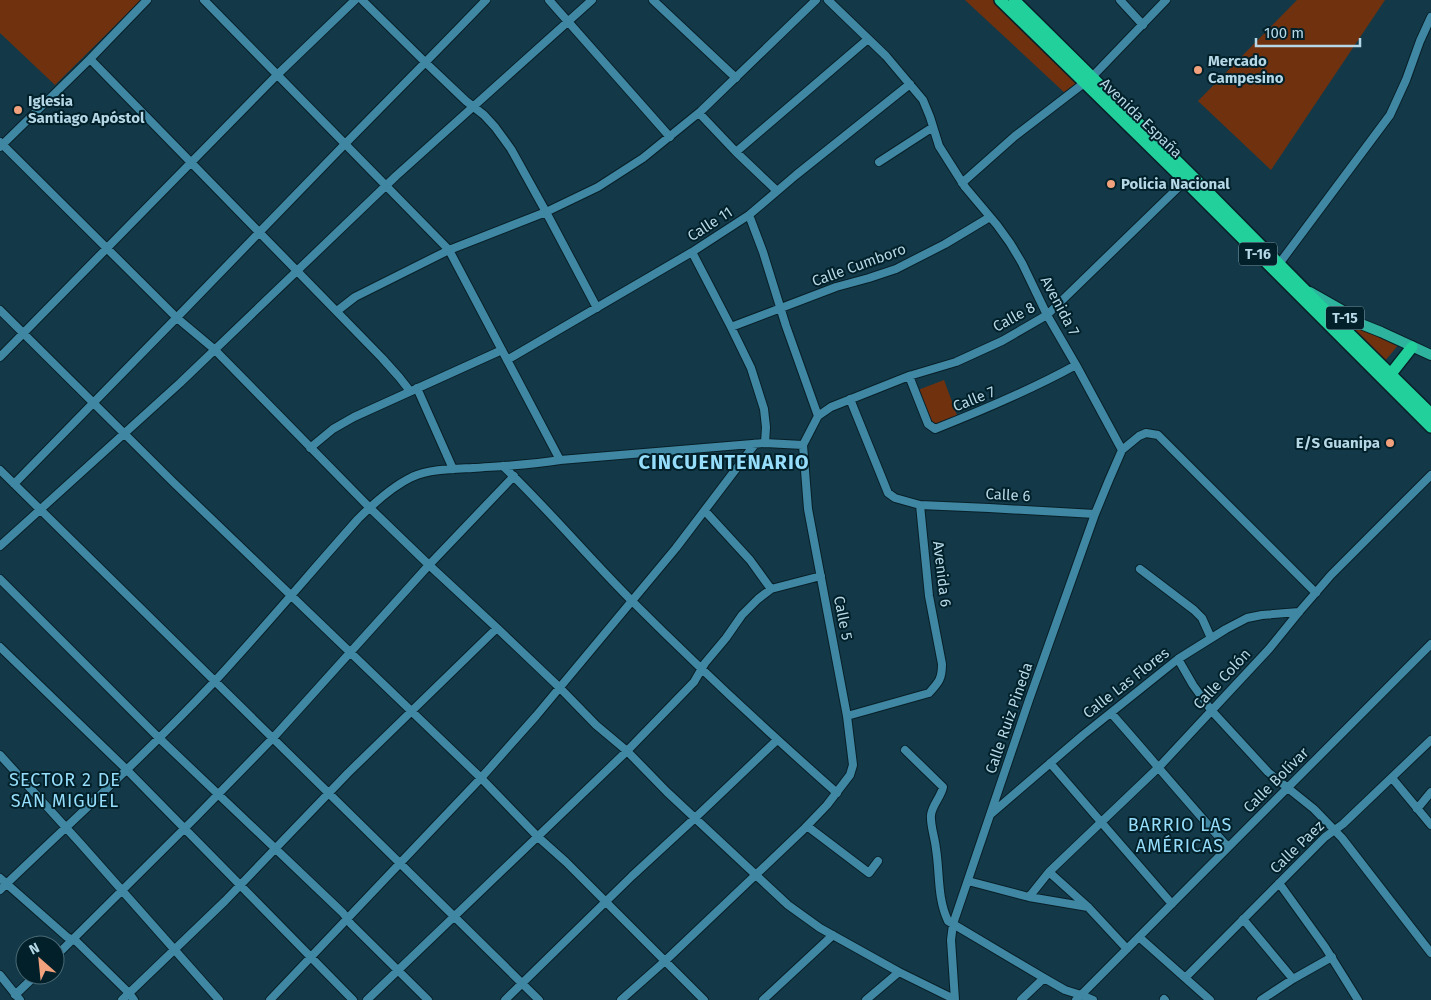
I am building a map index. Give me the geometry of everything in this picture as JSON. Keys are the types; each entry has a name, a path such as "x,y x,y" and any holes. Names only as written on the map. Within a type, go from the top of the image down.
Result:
{"highway":[{"name":"Avenida España","path":"1000,0 1191,175 1431,414"},
{"name":"Avenida España","path":"1014,0 1185,181 1431,427"},
{"path":"1390,375 1412,347"}],"main road":[{"name":"T-16","path":"1302,287 1381,332"},
{"name":"T-15","path":"1309,306 1325,310 1381,332"},
{"path":"1381,332 1431,355"}],"street":[{"path":"147,0 90,59 1,145 177,318 214,349 428,565 559,687 596,725 627,750 667,792 788,906 833,936 954,999"},
{"path":"204,0 449,250 560,460"},
{"path":"0,357 277,75 356,0"},
{"path":"362,0 495,127 506,142 546,212 596,308"},
{"path":"14,484 486,0"},
{"path":"549,0 670,137"},
{"path":"0,546 180,383 386,186 592,0"},
{"path":"653,0 736,78"},
{"path":"337,311 355,297 449,250 546,212 598,186 643,158 699,113 816,0"},
{"name":"Avenida 7","path":"828,0 886,56 922,100 939,146 962,183 990,217 1022,263 1047,315 1122,450"},
{"path":"1120,0 1143,25"},
{"path":"962,183 1014,136 1088,80 1166,0"},
{"path":"1279,264 1390,115 1431,18"},
{"path":"736,152 868,39"},
{"path":"90,59 414,390 453,469"},
{"name":"Calle 11","path":"507,360 692,252 749,215 910,84"},
{"path":"699,113 736,152 778,191"},
{"path":"879,162 933,127"},
{"name":"Calle 8","path":"818,416 831,407 850,399 909,376 956,362 1002,341 1047,315 1185,181"},
{"path":"0,890 159,738 215,680 370,508 398,485 414,476 453,469 535,464 560,460 765,443 803,445 818,416 749,215"},
{"name":"Calle Cumboro","path":"731,327 836,287 896,269 990,217"},
{"path":"692,252 751,368 761,398 766,427 765,443"},
{"path":"0,310 123,434 481,778 538,837 607,902 704,1000"},
{"path":"310,448 346,421 502,350"},
{"name":"Calle 7","path":"909,376 928,424 931,428 935,429 998,404 1076,365"},
{"path":"850,399 888,493 895,498 920,505"},
{"path":"1122,450 1139,436 1146,433 1158,435 1316,593"},
{"path":"270,1000 481,778 536,716 705,511 755,444"},
{"name":"Calle 5","path":"621,1000 665,961 807,826 827,806 850,775 853,765 847,716 808,509 803,445"},
{"name":"Calle Ruiz Pineda","path":"954,999 951,940 953,924 1095,514 1122,450"},
{"path":"503,466 701,669 837,793"},
{"path":"0,470 539,1000"},
{"name":"Calle Colón","path":"1028,898 1049,872 1159,767 1269,649 1298,612 1332,575 1431,475"},
{"path":"65,948 273,738 428,565 514,476"},
{"name":"Calle 6","path":"920,505 1095,514"},
{"name":"Avenida 6","path":"847,716 929,692 939,683 942,674 942,664 929,596 920,505"},
{"path":"705,511 750,560 771,589"},
{"path":"1140,569 1194,610 1202,618 1211,638"},
{"path":"367,1000 538,837 694,682 705,662 726,638 742,615 758,599 771,589 821,576"},
{"path":"0,579 159,738 343,913 428,1000"},
{"name":"Calle Las Flores","path":"991,815 1111,712 1178,659 1247,618 1262,614 1298,612"},
{"path":"122,1000 240,886 411,711 496,628"},
{"name":"Calle Bolívar","path":"1078,997 1431,644"},
{"path":"0,648 126,769 353,1000"},
{"path":"1178,659 1193,685 1211,710 1268,772 1314,809 1334,830 1431,953"},
{"path":"1111,712 1228,847"},
{"path":"505,1000 632,876 777,740"},
{"name":"Calle Paez","path":"1185,978 1326,837 1343,824 1431,740"},
{"path":"905,750 943,787 942,793 931,814 937,850 941,899 948,921 1065,990 1078,997 1093,1000"},
{"path":"0,755 219,1000"},
{"path":"1050,763 1172,904"},
{"path":"1392,778 1431,825"},
{"path":"1417,809 1431,792"},
{"path":"807,826 869,873 878,861"},
{"path":"1049,872 1088,908 1127,949"},
{"path":"0,878 67,937 77,942 134,1000"},
{"path":"968,881 1028,898 1088,908"},
{"path":"1279,883 1332,957 1358,1000"},
{"path":"1243,919 1292,979"},
{"path":"763,1000 833,936"},
{"path":"1139,937 1210,1000"},
{"path":"1262,1000 1292,979 1332,957"},
{"path":"868,999 899,972"},
{"path":"0,976 18,997 28,985"},
{"path":"1021,1000 1044,978"}],"shaded area":[{"path":"0,0 141,0 55,85 0,33"},
{"path":"965,0 999,0 1083,83 1067,95"},
{"path":"1297,0 1385,0 1271,170 1198,101"},
{"path":"1345,322 1400,343 1384,362"},
{"path":"944,380 958,418 932,428 918,390"}],"place":[{"name":"Mercado Campesino","path":"1198,70"},
{"name":"Iglesia Santiago Apóstol","path":"18,110"},
{"name":"Policia Nacional","path":"1111,184"},
{"name":"E/S Guanipa","path":"1390,443"}],"district":[{"name":"CINCUENTENARIO","path":"724,462"},
{"name":"SECTOR 2 DE SAN MIGUEL","path":"65,790"},
{"name":"BARRIO LAS AMÉRICAS","path":"1180,835"}]}
